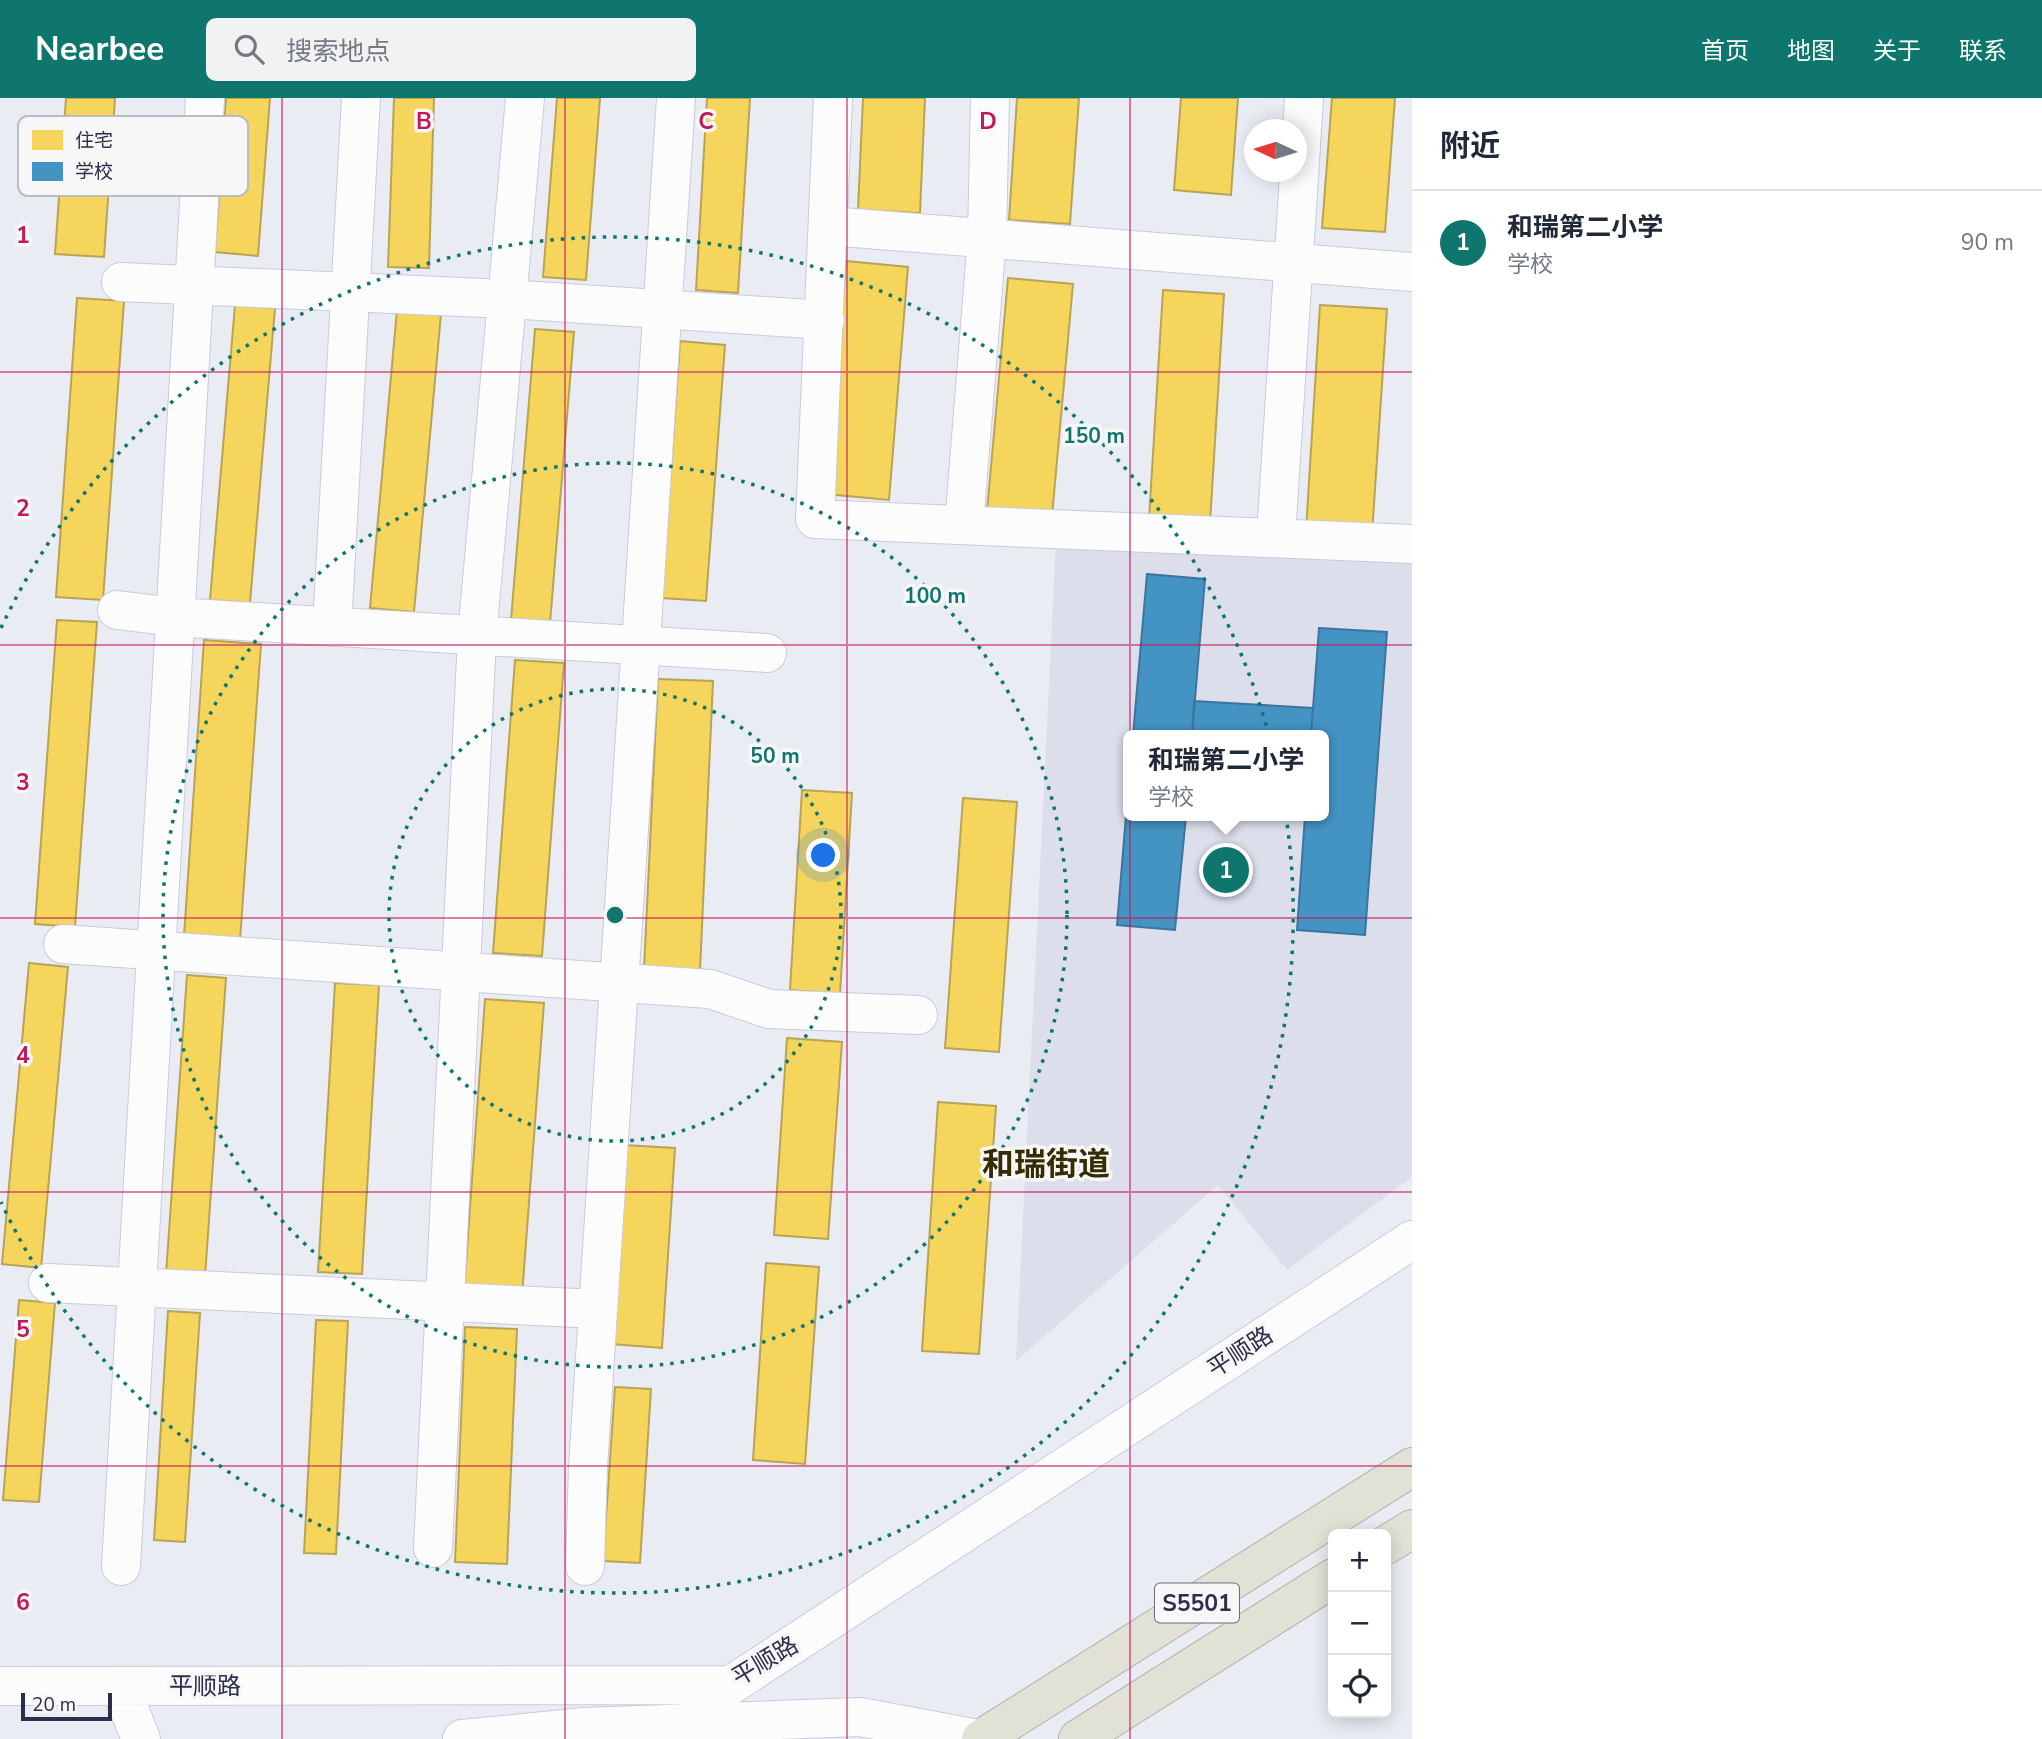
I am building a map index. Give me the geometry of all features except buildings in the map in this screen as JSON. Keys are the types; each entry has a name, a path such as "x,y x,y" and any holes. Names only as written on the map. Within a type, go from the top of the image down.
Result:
{"highway":[{"name":"S5501","path":"979,1739 1412,1467"},
{"path":"1391,1542 1412,1529"},
{"name":"S5501","path":"1079,1739 1328,1581"}],"street":[{"path":"204,116 205,98"},
{"path":"332,627 361,98"},
{"path":"433,1548 463,973 477,636 525,98"},
{"path":"585,1566 598,1309 676,98"},
{"path":"833,98 815,519 1276,536 1412,544"},
{"path":"964,525 987,238 990,98"},
{"path":"1276,536 1304,98"},
{"path":"121,1566 199,196"},
{"path":"829,226 1412,272"},
{"path":"121,282 507,299 825,320"},
{"path":"117,610 175,617 767,653"},
{"path":"63,944 710,989 769,1009 918,1015"},
{"name":"平顺路","path":"0,1686 731,1685 1412,1240"},
{"path":"48,1283 598,1309"},
{"path":"120,1686 141,1739"},
{"path":"462,1739 584,1727 860,1717 979,1739"}],"shaded area":[{"path":"1056,540 1412,563 1412,1177 1287,1270 1218,1185 1016,1361"}],"place":[{"name":"和瑞第二小学","path":"1226,870"}],"district":[{"name":"和瑞街道","path":"1046,1164"}]}
